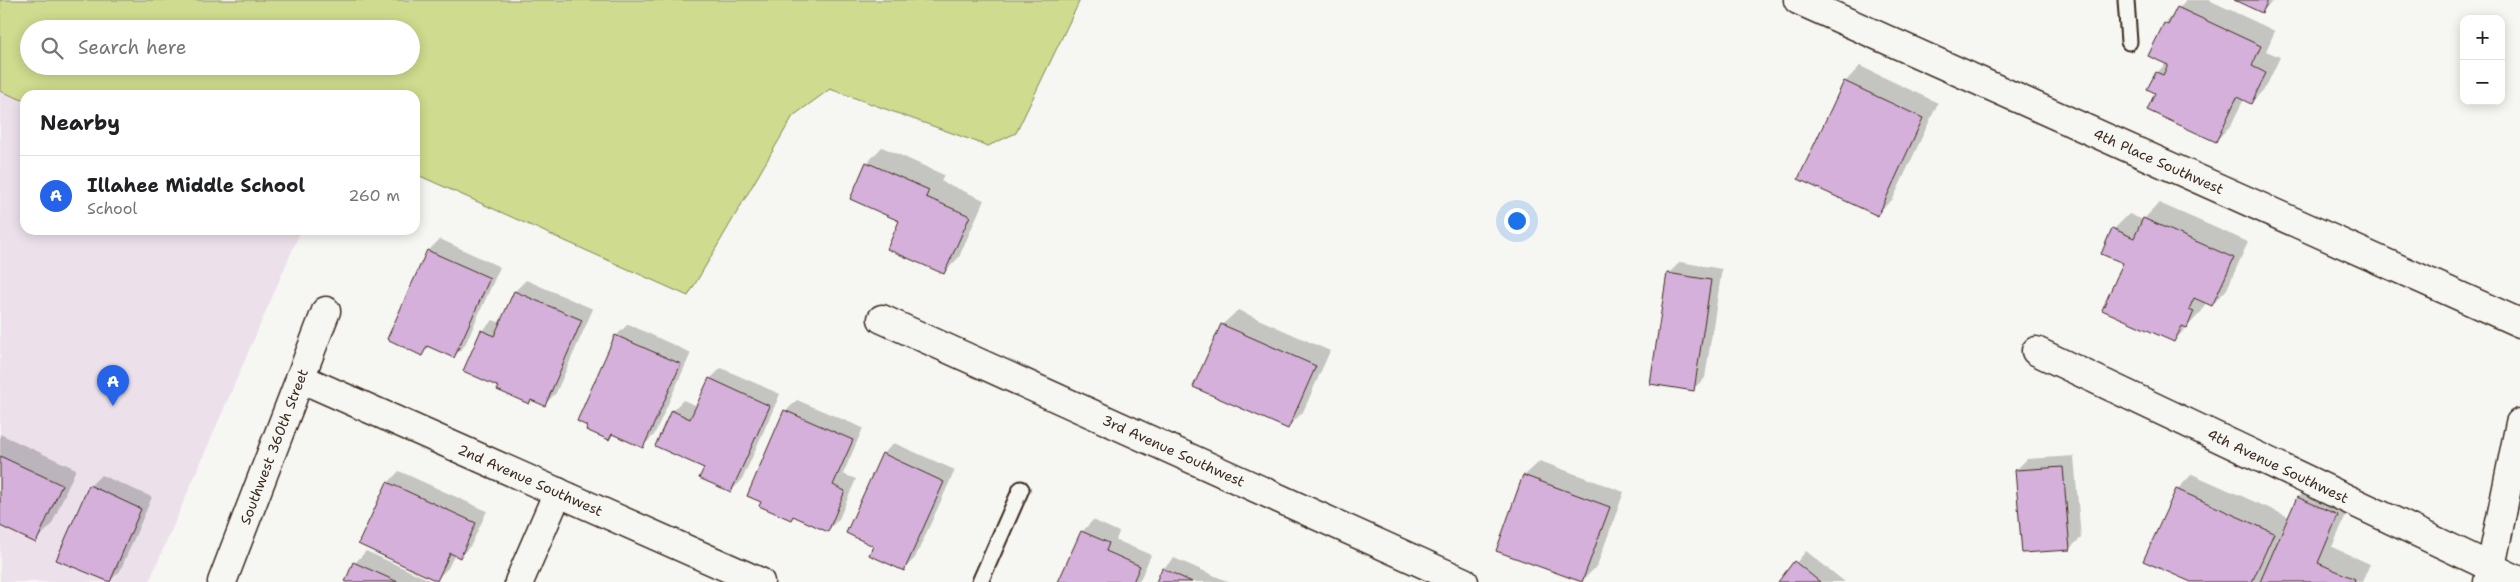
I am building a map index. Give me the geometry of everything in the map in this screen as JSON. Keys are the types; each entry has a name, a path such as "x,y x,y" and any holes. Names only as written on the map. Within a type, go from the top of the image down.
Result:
{"street":[{"name":"4th Place Southwest","path":"1798,0 2520,323"},
{"name":"Southwest 360th Street","path":"222,582 326,311"},
{"name":"3rd Avenue Southwest","path":"882,319 1464,582"},
{"name":"4th Avenue Southwest","path":"2036,351 2490,575 2520,581"},
{"name":"2nd Avenue Southwest","path":"300,378 760,582"},
{"path":"2490,575 2520,423"},
{"path":"519,582 558,492"}],"lane":[{"path":"2126,0 2129,42"},
{"path":"980,582 1021,489"}],"shaded area":[{"path":"0,83 20,93 20,235 299,235 149,582 0,582"}],"green space":[{"path":"0,0 1080,0 1016,133 988,146 830,89 793,116 688,296 420,176 420,90 20,90 20,99 0,91"}],"building":[{"path":"2234,0 2268,0 2262,13"},
{"path":"2177,7 2261,46 2252,66 2266,73 2251,104 2237,97 2216,142 2147,110 2155,93 2147,89 2156,72 2163,75 2168,65 2148,56 2164,23 2168,25"},
{"path":"1844,81 1923,118 1878,216 1798,179"},
{"path":"866,162 929,190 926,197 970,216 944,274 887,249 899,221 850,199"},
{"path":"2143,218 2234,258 2212,306 2194,298 2189,309 2194,311 2187,328 2182,326 2174,342 2102,310 2123,263 2101,254 2112,228 2134,238"},
{"path":"427,250 490,278 454,358 427,346 422,356 387,339"},
{"path":"1667,273 1711,280 1694,391 1650,384"},
{"path":"514,291 582,320 545,406 531,400 529,404 497,390 499,387 463,371 481,330 494,336"},
{"path":"1221,324 1316,366 1288,429 1193,387"},
{"path":"615,335 681,364 643,448 612,434 609,440 586,430 587,426 577,421"},
{"path":"709,378 770,406 731,492 699,478 704,468 655,446 671,410 690,419"},
{"path":"784,410 853,440 833,485 845,491 828,532 793,516 791,520 759,506 761,502 747,496"},
{"path":"882,453 944,482 904,571 869,555 873,546 846,533"},
{"path":"0,456 62,485 36,543 0,526"},
{"path":"2063,467 2070,550 2022,553 2015,470"},
{"path":"1523,475 1610,507 1582,582 1496,551"},
{"path":"387,482 476,523 460,558 450,553 437,581 358,544"},
{"path":"89,485 141,509 110,582 56,560"},
{"path":"2176,489 2274,533 2252,582 2191,582 2143,561"},
{"path":"2297,497 2338,515 2318,563 2355,579 2354,582 2260,582"},
{"path":"1081,531 1109,543 1106,551 1140,566 1133,582 1058,582"},
{"path":"1794,561 1820,582 1778,582"},
{"path":"353,562 398,582 345,582"},
{"path":"1162,568 1192,582 1156,582"}],"place":[{"name":"Illahee Middle School","path":"113,406"}]}
